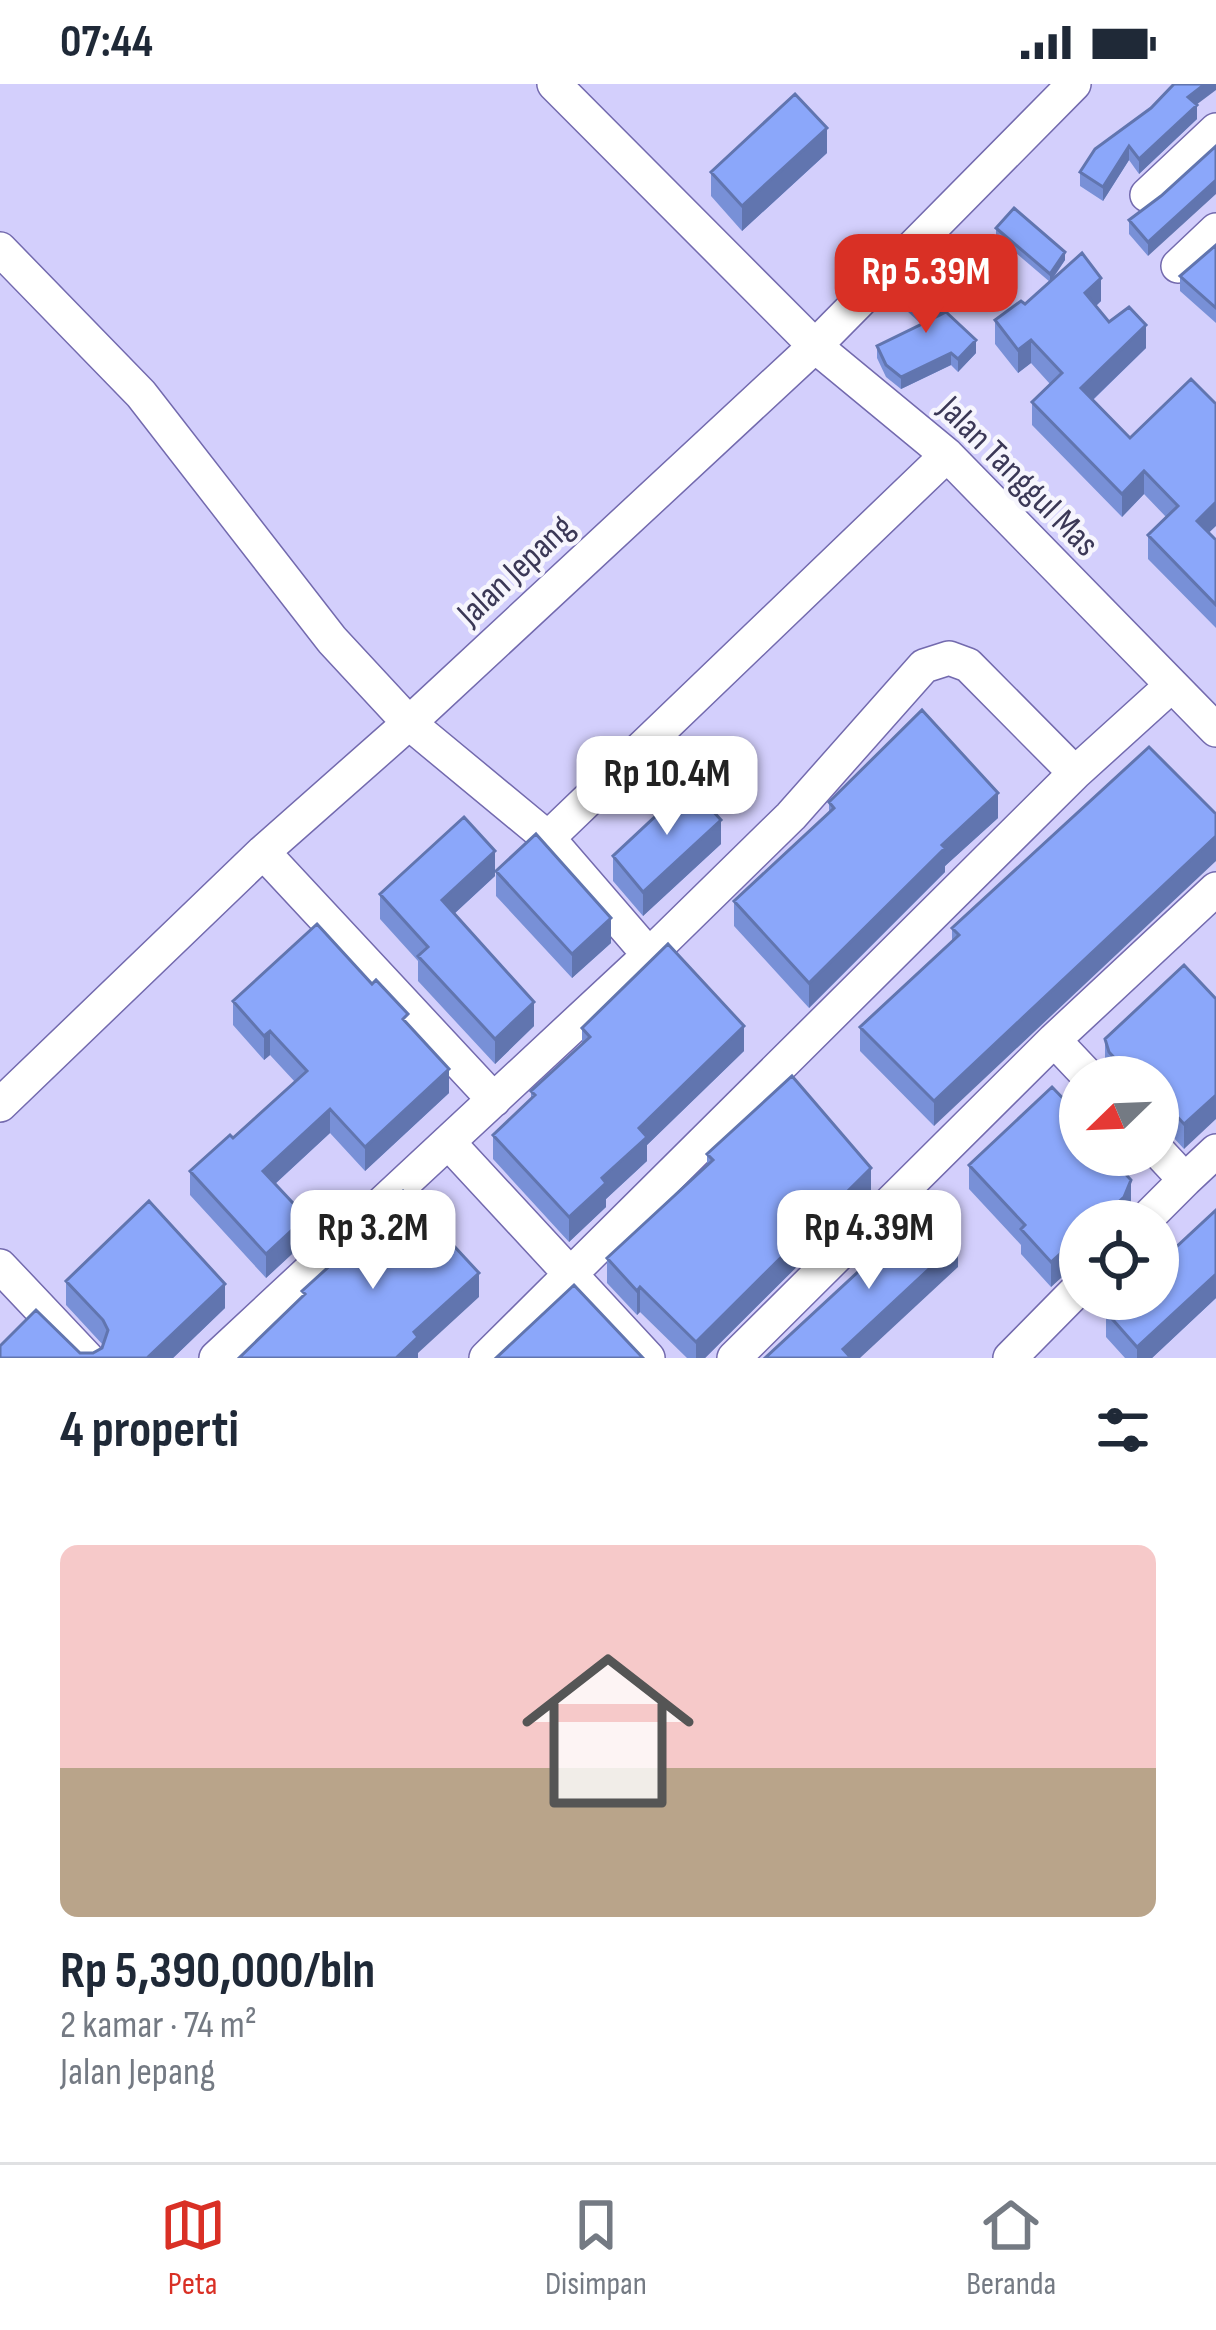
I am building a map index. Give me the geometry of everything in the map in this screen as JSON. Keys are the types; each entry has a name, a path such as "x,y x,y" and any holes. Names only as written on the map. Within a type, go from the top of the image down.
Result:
{"street":[{"name":"Jalan Tanggul Mas","path":"554,84 815,346 946,455 1216,730"},
{"name":"Jalan Jepang","path":"0,1105 263,852 815,346 1074,84"},
{"path":"1147,195 1216,130"},
{"path":"1178,266 1216,230"},
{"path":"0,249 141,394 332,640 409,723 548,838 650,955"},
{"path":"548,838 946,455"},
{"path":"216,1358 650,955 790,816 924,666 949,658 968,665 1076,772"},
{"path":"486,1358 1076,772 1172,686"},
{"path":"263,852 494,1100"},
{"path":"734,1358 1054,1040 1216,889"},
{"path":"1054,1040 1069,1056"},
{"path":"448,1142 648,1358"},
{"path":"1165,1200 1216,1151"},
{"path":"1179,1174 1185,1180"},
{"path":"0,1267 87,1358"},
{"path":"1010,1358 1059,1308"}],"building":[{"path":"1174,84 1205,84 1188,97 1197,105 1139,159 1129,146 1103,187 1080,172 1095,149 1151,108"},
{"path":"795,94 827,128 742,206 711,172"},
{"path":"1216,146 1216,180 1148,242 1129,220"},
{"path":"1014,208 1065,252 1050,274 996,228"},
{"path":"1216,245 1216,308 1180,276"},
{"path":"1082,253 1101,278 1085,293 1109,322 1129,307 1146,325 1081,388 1130,438 1191,379 1216,404 1216,502 1197,521 1216,540 1216,605 1148,535 1178,506 1144,471 1122,494 1032,402 1062,373 1031,340 1018,350 995,320 1021,301 1025,304"},
{"path":"925,280 947,301 930,320 907,299"},
{"path":"946,312 976,340 958,359 951,353 901,377 886,365 877,346"},
{"path":"922,710 998,793 809,983 734,901 834,808 829,802"},
{"path":"1149,747 1216,814 1216,836 934,1101 860,1027 959,935 952,928"},
{"path":"689,785 721,820 643,892 613,856"},
{"path":"464,817 495,851 442,900 534,1002 495,1039 418,956 428,947 380,894"},
{"path":"536,834 611,918 572,954 496,871"},
{"path":"317,924 372,984 376,980 408,1014 403,1019 449,1069 365,1147 330,1109 263,1171 306,1217 266,1254 190,1171 307,1071 270,1031 264,1036 233,1001"},
{"path":"668,944 744,1026 639,1128 647,1137 569,1217 493,1135 535,1095 531,1091 590,1037 582,1028"},
{"path":"1184,965 1216,999 1216,1095 1184,1124 1179,1119 1179,1056 1113,1056 1105,1039"},
{"path":"792,1076 871,1168 696,1342 607,1258 713,1160 707,1154"},
{"path":"1052,1087 1059,1094 1059,1176 1127,1176 1131,1180 1121,1200 1059,1200 1059,1255 1051,1262 1021,1229 1025,1225 969,1165"},
{"path":"403,1191 479,1273 414,1332 418,1337 396,1358 239,1358 367,1232 363,1227"},
{"path":"149,1201 225,1284 147,1358 0,1358 0,1346 36,1310 80,1353 102,1348 108,1330 103,1320 66,1281"},
{"path":"927,1208 958,1242 843,1349 851,1358 765,1358"},
{"path":"1216,1210 1216,1274 1179,1308 1179,1244"},
{"path":"574,1285 643,1358 496,1358"},
{"path":"1113,1320 1166,1320 1137,1347"}]}
